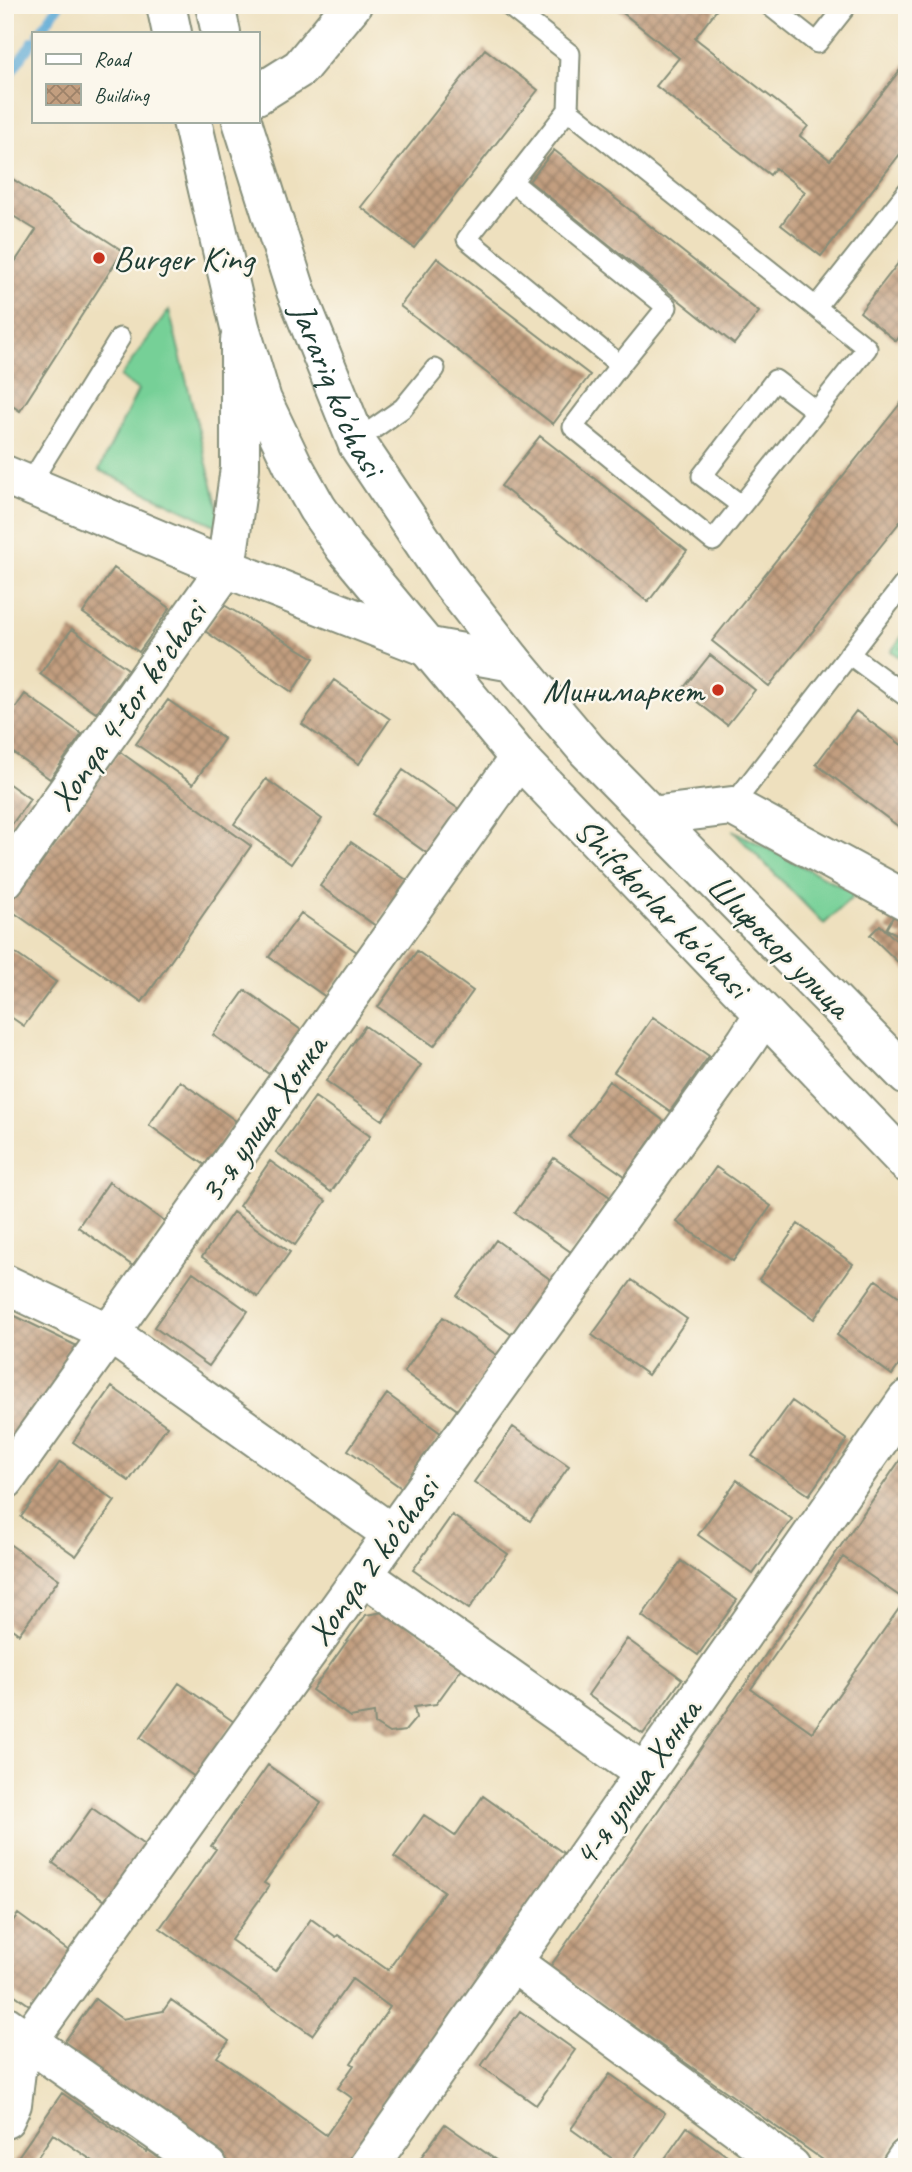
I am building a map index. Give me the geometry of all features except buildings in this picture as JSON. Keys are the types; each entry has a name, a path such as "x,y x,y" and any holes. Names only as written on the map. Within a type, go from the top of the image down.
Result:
{"street":[{"path":"166,5 172,32"},
{"path":"215,5 221,32"},
{"path":"259,94 300,68 352,5"},
{"name":"Jarariq ko'chasi","path":"192,122 240,327 262,400 305,486 345,548 424,646"},
{"name":"Jarariq ko'chasi","path":"242,122 296,291 356,441 446,576 513,662 587,750 651,816"},
{"path":"226,568 240,468 240,327"},
{"path":"17,480 226,568 424,646 513,662"},
{"name":"Xonqa 4-tor ko'chasi","path":"5,879 226,568"},
{"name":"Shifokorlar ko'chasi","path":"424,646 519,758 907,1163"},
{"name":"3-я улица Хонка","path":"5,1480 519,758"},
{"path":"651,816 732,806 907,901"},
{"name":"Шифокор улица","path":"651,816 897,1066"},
{"name":"Xonqa 2 ko'chasi","path":"5,2119 12,2104 17,2033 363,1575 764,1014"},
{"path":"846,1099 897,1066"},
{"path":"5,1284 111,1334 393,1534"},
{"name":"4-я улица Хонка","path":"369,2167 907,1400"},
{"path":"363,1575 644,1773"},
{"path":"512,1962 791,2167"},
{"path":"17,2033 208,2167"},
{"path":"901,2167 907,2158"}],"lane":[{"path":"508,5 570,54 568,110 467,239 620,365"},
{"path":"769,5 817,43 847,5"},
{"path":"512,182 667,307 573,427 713,541 867,348 568,110"},
{"path":"816,307 907,192"},
{"path":"17,480 120,338"},
{"path":"356,441 403,408 435,369"},
{"path":"741,505 702,475 775,380 816,411"},
{"path":"732,806 907,580"},
{"path":"849,654 907,697"}],"green space":[{"path":"169,310 223,529 99,470 138,390 120,377"},
{"path":"907,630 907,663 891,651"},
{"path":"732,830 856,894 824,924"}],"waterway":[{"path":"40,32 59,5"},
{"path":"5,81 32,42"}],"place":[{"name":"Burger King","path":"99,258"},
{"name":"Минимаркет","path":"718,690"}]}
